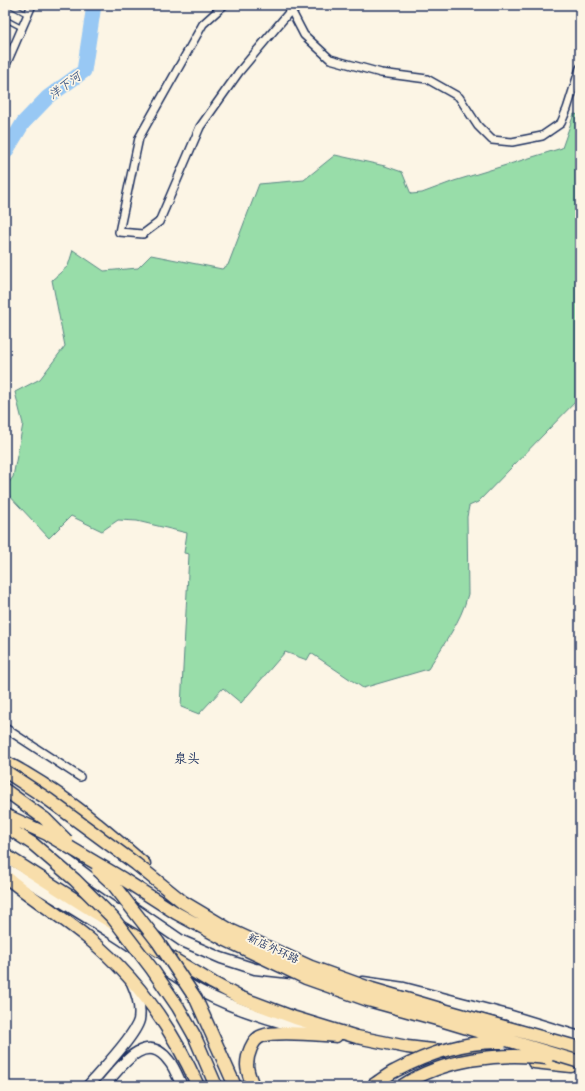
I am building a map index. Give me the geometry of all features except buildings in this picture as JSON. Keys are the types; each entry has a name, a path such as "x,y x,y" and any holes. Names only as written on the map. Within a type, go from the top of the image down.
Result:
{"highway":[{"path":"5,762 56,791 90,817 157,876"},
{"name":"新店外环路","path":"5,771 49,800 136,864 183,902 230,930 311,967 372,989 580,1049"},
{"path":"5,790 45,819 112,883 158,942 196,999 235,1086"},
{"name":"新店外环路","path":"5,814 47,834 123,879 176,913 224,939 306,978 368,1000 444,1021 578,1064"},
{"path":"5,826 39,849 75,880 113,918 152,969 178,1007 194,1035 216,1086"},
{"path":"5,855 93,911 228,991 248,1001 295,1018 357,1037 407,1047 578,1064"},
{"path":"5,876 89,939 119,966 159,1016 178,1047 198,1086"},
{"path":"253,1086 247,1066 248,1055 253,1044 261,1036 277,1033 291,1033 357,1037"},
{"path":"372,1086 394,1071 429,1056 462,1046 494,1042 523,1042 580,1049"},
{"path":"402,1086 436,1069 468,1060 497,1056 529,1056 550,1058 578,1064"}],"main road":[{"path":"5,814 93,880 182,941 221,958 255,969 315,975 404,988 508,1015 580,1037"},
{"path":"5,868 91,920 200,991 266,1018 314,1031 357,1037"},
{"path":"157,876 242,954 315,975"},
{"path":"88,1086 131,1035 137,1025 139,1015 138,1002 130,978"},
{"path":"104,1086 126,1060 139,1050 145,1048 154,1050 164,1055 171,1063 182,1086"},
{"path":"578,1064 580,1049"}],"street":[{"path":"5,67 32,5"},
{"path":"224,5 203,24 139,138 119,232 143,234 159,222 200,127 239,72 290,7 304,35 330,59 381,73 427,79 459,97 478,126 492,140 512,142 542,136 560,123 567,109 580,68"},
{"path":"5,728 80,777"}],"lane":[{"path":"10,5 28,15"},
{"path":"5,19 22,28"}],"green space":[{"path":"574,114 580,115 580,397 478,502 469,506 467,517 468,594 456,624 428,669 363,688 311,653 307,660 285,652 241,703 223,688 199,714 181,707 189,554 184,553 187,533 137,521 118,520 102,531 71,516 49,538 5,491 5,488 13,477 23,424 15,392 40,379 65,346 52,280 68,266 73,250 104,271 138,268 151,255 222,269 228,265 259,184 304,180 335,155 385,166 402,172 411,194 422,193 454,181 562,148"}],"waterway":[{"name":"洋下河","path":"5,153 23,123 48,97 84,71 94,5"}],"district":[{"name":"泉头","path":"187,759"}]}
